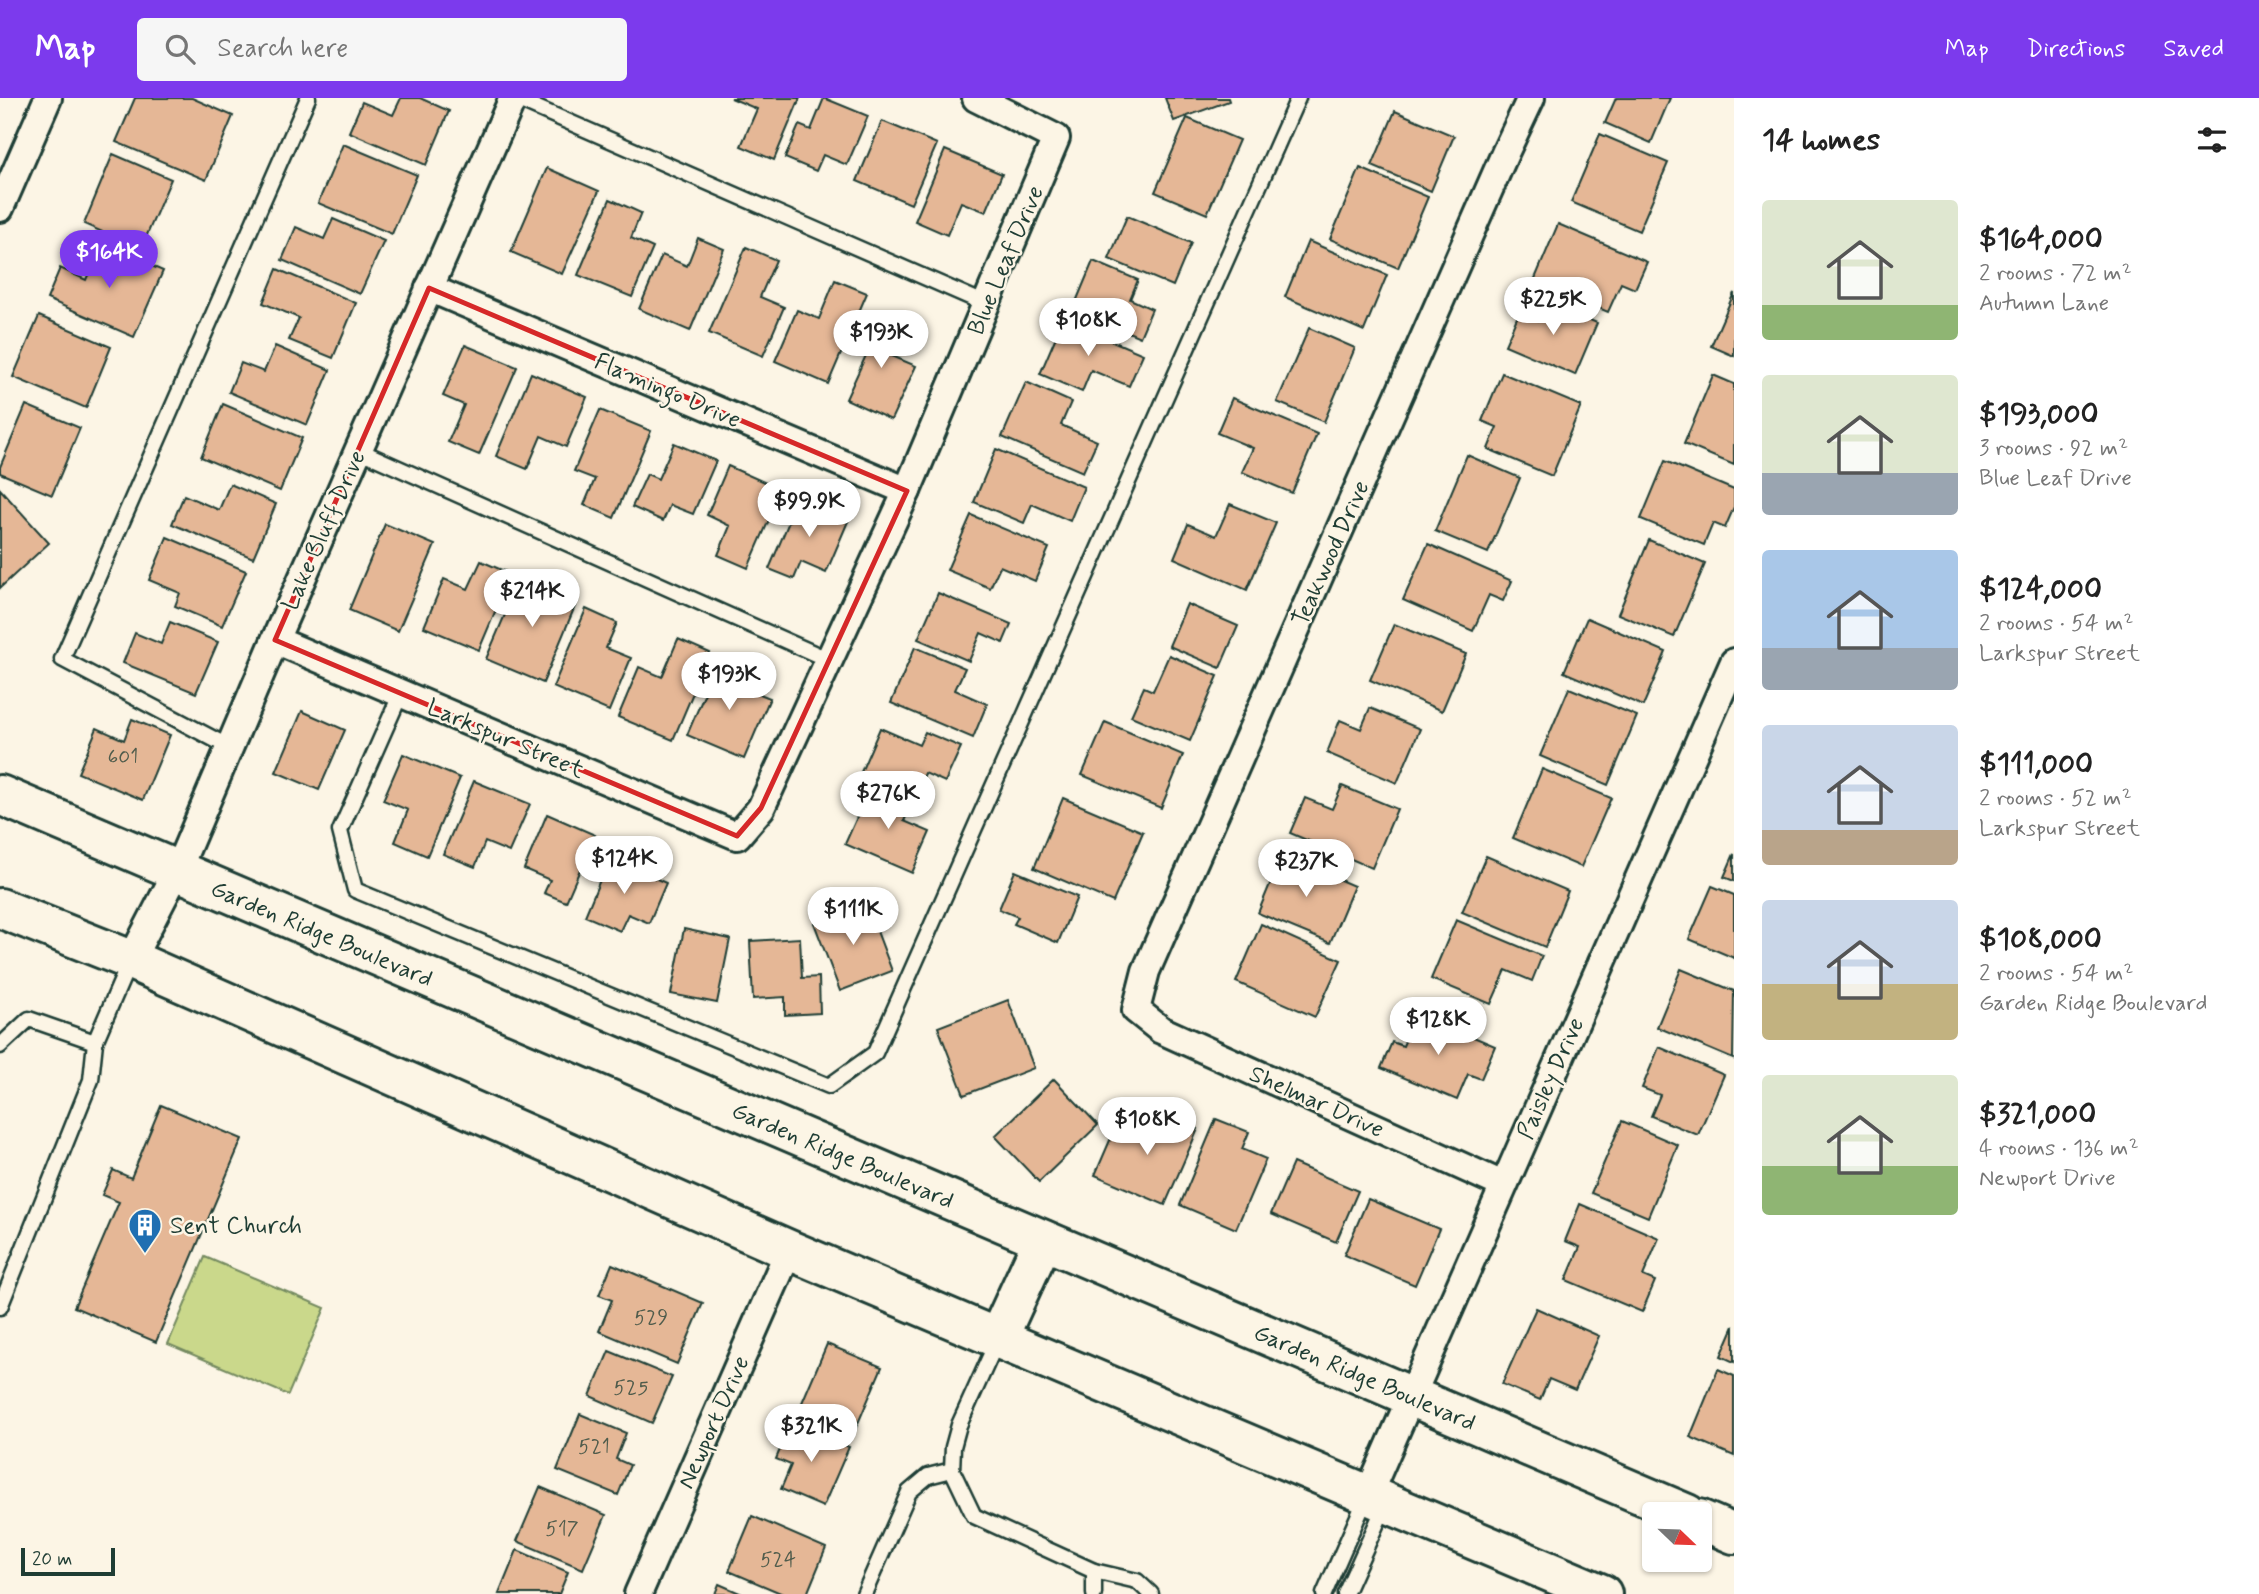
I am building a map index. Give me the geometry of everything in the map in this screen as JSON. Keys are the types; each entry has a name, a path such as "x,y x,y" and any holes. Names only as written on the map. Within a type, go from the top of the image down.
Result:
{"main road":[{"name":"Garden Ridge Boulevard","path":"0,795 1659,1502"},
{"path":"0,908 131,960 789,1250 1602,1594"},
{"path":"998,1338 1043,1240"},
{"path":"1712,1525 1734,1534"}],"street":[{"path":"0,208 48,98"},
{"name":"Lake Bluff Drive","path":"131,960 177,871 275,640 514,98"},
{"name":"Blue Leaf Drive","path":"737,836 761,808 906,491 1056,138 976,98"},
{"name":"Teakwood Drive","path":"1136,1010 1146,971 1531,98"},
{"name":"Flamingo Drive","path":"429,288 906,491"},
{"name":"Larkspur Street","path":"275,640 737,836"},
{"name":"Paisley Drive","path":"1377,1499 1410,1396 1734,662"},
{"name":"Shelmar Drive","path":"1136,1010 1161,1030 1503,1185"},
{"name":"Newport Drive","path":"638,1594 789,1250"}],"lane":[{"path":"229,747 62,659 308,98"},
{"path":"514,98 986,304"},
{"path":"401,693 340,831 355,890 829,1086 875,1052 1298,98"},
{"path":"358,450 828,660"},
{"path":"0,1307 91,1080 95,1042 131,960"},
{"path":"0,1046 29,1018 95,1042"},
{"path":"998,1338 953,1447 951,1470 974,1516 1094,1571 1137,1581 1151,1594"},
{"path":"864,1594 909,1492 928,1476 951,1470"},
{"path":"1324,1594 1377,1499"},
{"path":"1345,1594 1377,1499"},
{"path":"1094,1571 1094,1594"}],"highlighted area":[{"path":"429,288 907,491 761,808 737,836 275,640"}],"green space":[{"path":"205,1257 325,1308 288,1395 168,1344"}],"building":[{"path":"135,98 192,98 233,116 206,180 116,142"},
{"path":"401,98 420,98 449,111 426,165 349,132 362,102 393,115"},
{"path":"731,98 800,98 774,160 741,146 757,109"},
{"path":"824,98 868,116 847,165 823,155 816,171 785,158 799,125 811,130"},
{"path":"1165,98 1228,98 1229,101 1174,121"},
{"path":"1616,98 1670,98 1651,143 1605,123"},
{"path":"1395,111 1454,136 1431,191 1372,166"},
{"path":"1187,118 1239,140 1207,214 1155,192"},
{"path":"882,121 937,144 911,204 857,181"},
{"path":"1600,134 1668,163 1639,231 1571,202"},
{"path":"343,144 417,175 392,234 318,203"},
{"path":"945,150 1002,174 986,212 961,202 947,235 915,221"},
{"path":"113,154 171,179 141,249 84,224"},
{"path":"547,168 599,191 562,274 511,252"},
{"path":"1360,168 1428,197 1398,268 1330,239"},
{"path":"610,199 641,213 631,238 653,248 632,297 578,275"},
{"path":"1127,216 1191,243 1173,286 1109,259"},
{"path":"333,219 384,241 360,294 282,260 296,227 324,239"},
{"path":"1558,224 1647,262 1635,289 1621,283 1608,312 1534,281"},
{"path":"698,238 724,249 690,331 639,309 662,255 687,266"},
{"path":"1308,241 1387,275 1364,331 1285,297"},
{"path":"101,244 163,271 134,337 47,299 60,268 86,280"},
{"path":"746,247 776,260 760,297 784,307 763,356 709,333"},
{"path":"1093,261 1138,280 1130,299 1152,309 1140,337 1073,309"},
{"path":"277,269 356,303 333,358 289,340 299,318 263,303"},
{"path":"835,280 867,293 828,384 775,361 797,310 819,319"},
{"path":"1734,293 1734,356 1711,346"},
{"path":"1548,302 1597,323 1575,375 1505,345 1519,313 1539,321"},
{"path":"874,314 905,328 892,356 916,366 891,420 846,399 868,351 859,346"},
{"path":"39,316 111,347 86,408 13,377"},
{"path":"1063,320 1143,354 1129,386 1091,370 1082,392 1040,374"},
{"path":"1309,328 1355,348 1324,422 1277,402"},
{"path":"465,345 517,367 479,455 448,442 464,405 443,396"},
{"path":"275,346 330,370 307,425 229,392 241,363 264,372"},
{"path":"531,373 587,397 566,447 541,436 527,469 496,456"},
{"path":"1502,373 1581,406 1552,476 1488,449 1497,427 1482,421"},
{"path":"1713,375 1734,384 1734,465 1684,444"},
{"path":"1026,382 1071,402 1061,425 1097,441 1083,472 1002,437"},
{"path":"1232,398 1317,434 1292,493 1242,472 1253,448 1217,433"},
{"path":"223,404 302,438 280,491 201,457"},
{"path":"26,405 80,428 52,495 0,473 0,467"},
{"path":"600,410 651,431 614,518 584,505 595,479 574,471"},
{"path":"674,443 716,461 693,514 670,505 663,521 632,507 647,474 658,479"},
{"path":"996,449 1084,487 1070,521 1032,504 1024,523 974,502"},
{"path":"1467,455 1520,478 1488,553 1435,531"},
{"path":"1665,461 1734,490 1734,507 1725,528 1713,523 1704,545 1641,519"},
{"path":"728,466 782,490 748,568 718,555 730,526 707,515"},
{"path":"230,484 276,504 253,558 172,524 184,495 219,510"},
{"path":"0,489 49,543 0,588"},
{"path":"799,498 849,519 826,573 801,562 794,579 769,569"},
{"path":"1230,504 1276,523 1247,590 1174,558 1188,524 1216,536"},
{"path":"971,515 1049,548 1035,581 1000,566 990,588 947,570"},
{"path":"385,524 435,545 398,631 349,610"},
{"path":"167,537 246,571 222,626 175,606 180,593 149,580"},
{"path":"1649,540 1705,564 1674,637 1618,614"},
{"path":"1428,544 1512,581 1503,601 1489,595 1473,631 1403,600"},
{"path":"481,561 511,574 479,650 424,627 444,579 468,589"},
{"path":"522,575 578,599 543,683 486,659"},
{"path":"938,593 1011,624 1003,643 981,633 969,661 918,639"},
{"path":"1187,604 1238,626 1220,668 1169,646"},
{"path":"586,609 617,623 606,648 631,658 609,711 553,687"},
{"path":"1587,618 1666,652 1643,706 1564,672"},
{"path":"170,622 218,642 196,693 123,663 135,633 161,644"},
{"path":"1394,624 1466,654 1442,711 1370,680"},
{"path":"678,639 710,653 673,740 618,717 639,667 662,677"},
{"path":"915,647 965,668 955,690 987,704 973,738 891,703"},
{"path":"1169,655 1218,676 1190,741 1131,716 1144,687 1153,691"},
{"path":"719,660 751,673 745,688 770,698 744,759 687,735"},
{"path":"1569,688 1637,716 1608,785 1540,756"},
{"path":"1370,708 1420,729 1397,783 1327,753 1340,720 1361,729"},
{"path":"302,711 345,730 319,790 276,772"},
{"path":"132,719 170,735 143,800 78,773 97,728 124,740"},
{"path":"1105,722 1183,755 1161,808 1082,775"},
{"path":"880,728 919,745 925,732 961,747 945,782 925,773 915,796 861,772"},
{"path":"403,754 460,778 427,856 395,842 408,810 383,800"},
{"path":"1542,769 1611,798 1581,867 1513,838"},
{"path":"474,781 530,804 509,852 485,842 475,867 443,854"},
{"path":"871,786 912,804 904,821 930,832 912,873 845,844"},
{"path":"1342,786 1397,809 1372,868 1290,833 1305,798 1332,809"},
{"path":"1063,798 1143,832 1113,902 1034,868"},
{"path":"547,814 595,835 566,902 544,893 550,880 524,869"},
{"path":"1734,854 1734,881 1724,877"},
{"path":"1282,855 1354,886 1330,943 1258,913"},
{"path":"1486,856 1568,891 1545,947 1462,912"},
{"path":"609,858 666,883 649,923 628,914 620,931 585,916"},
{"path":"1015,871 1077,897 1058,943 1014,924 1018,917 999,909"},
{"path":"1712,886 1734,895 1734,958 1689,939"},
{"path":"866,902 892,971 840,991 814,923"},
{"path":"1456,920 1542,956 1532,981 1506,970 1491,1004 1431,979"},
{"path":"1261,924 1341,960 1315,1017 1236,982"},
{"path":"684,929 730,939 717,1003 671,994"},
{"path":"800,938 802,978 819,977 820,1013 785,1015 785,997 753,999 750,941"},
{"path":"1681,969 1734,991 1733,1059 1657,1027"},
{"path":"1008,1000 1034,1068 964,1095 938,1027"},
{"path":"1417,1013 1495,1046 1481,1079 1468,1074 1457,1100 1381,1068 1392,1042 1403,1046"},
{"path":"1659,1047 1724,1075 1698,1135 1651,1116 1660,1095 1642,1088"},
{"path":"1054,1079 1098,1125 1039,1182 995,1136"},
{"name":"Sent Church","path":"161,1105 242,1139 156,1342 74,1307 119,1202 102,1195 113,1170 131,1178"},
{"path":"1165,1115 1198,1129 1165,1205 1095,1175 1120,1117 1157,1133"},
{"path":"1216,1119 1249,1132 1242,1149 1266,1159 1236,1229 1180,1205"},
{"path":"1622,1121 1678,1145 1648,1217 1591,1193"},
{"path":"1293,1163 1358,1191 1336,1242 1271,1214"},
{"path":"1368,1199 1439,1229 1415,1285 1344,1255"},
{"path":"1580,1204 1659,1238 1643,1276 1655,1281 1642,1312 1566,1280 1580,1247 1565,1241"},
{"path":"612,1264 703,1303 677,1364 599,1331 612,1300 599,1295"},
{"path":"1536,1308 1599,1336 1575,1390 1549,1379 1540,1400 1502,1384"},
{"path":"1734,1326 1734,1362 1721,1356"},
{"path":"827,1344 882,1367 853,1435 798,1412"},
{"path":"609,1351 672,1377 652,1423 590,1396"},
{"path":"1718,1369 1734,1376 1734,1456 1690,1437"},
{"path":"580,1414 626,1433 616,1459 630,1465 618,1495 557,1470"},
{"path":"791,1423 849,1447 823,1507 781,1489 791,1465 776,1459"},
{"path":"540,1487 606,1515 583,1569 517,1541"},
{"path":"752,1516 826,1548 807,1594 783,1594 729,1571"},
{"path":"517,1550 568,1572 559,1594 499,1594"},
{"path":"719,1584 742,1594 715,1594"}],"place":[{"name":"Sent Church","path":"145,1255"}]}
